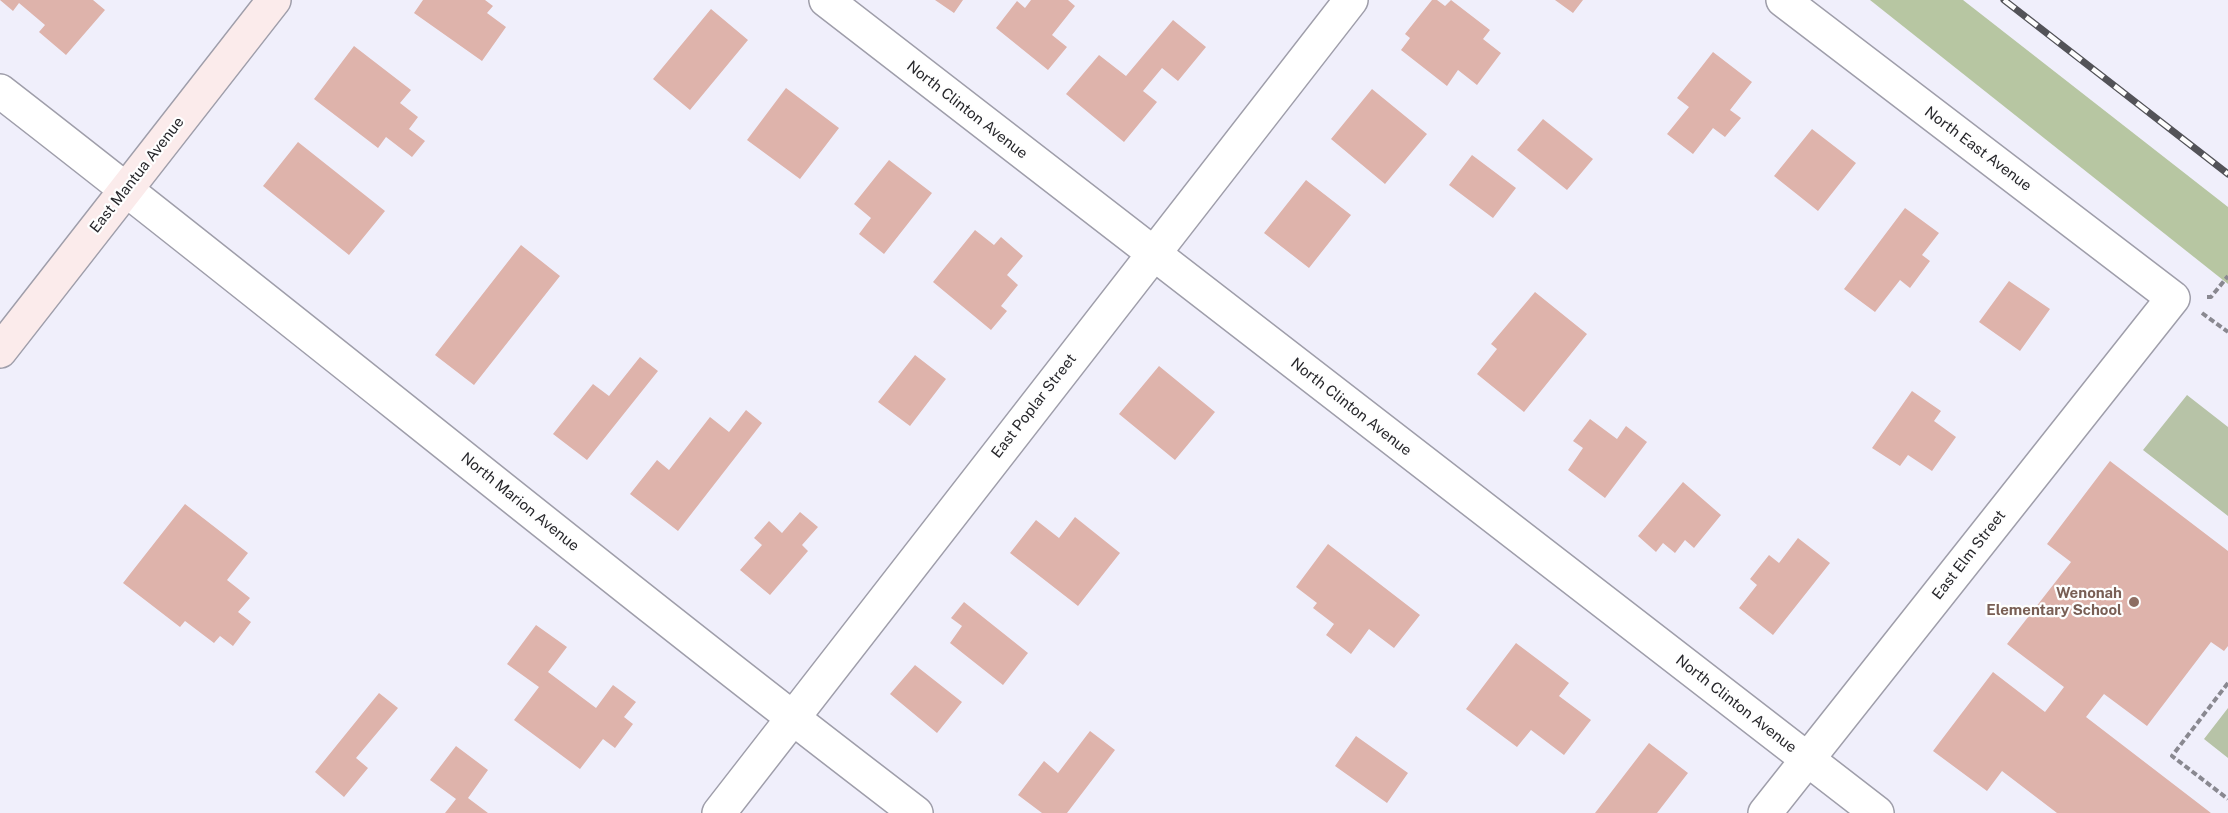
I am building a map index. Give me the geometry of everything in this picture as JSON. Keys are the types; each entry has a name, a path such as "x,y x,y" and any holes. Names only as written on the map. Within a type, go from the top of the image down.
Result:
{"street":[{"name":"East Mantua Avenue","path":"0,351 274,0"},
{"name":"North Clinton Avenue","path":"826,0 1877,813"},
{"name":"East Poplar Street","path":"719,813 1351,0"},
{"name":"North East Avenue","path":"1783,0 2174,298"},
{"name":"North Marion Avenue","path":"0,91 126,188 791,718 916,813"},
{"name":"East Elm Street","path":"1765,813 2174,298"}],"path":[{"path":"2228,683 2172,756 2228,799"}],"green space":[{"path":"1870,0 1963,0 2228,207 2228,284"},
{"path":"2187,395 2228,427 2228,516 2143,450"},
{"path":"2228,708 2228,758 2204,739"}],"building":[{"path":"0,0 93,0 105,10 66,55 39,32 45,25 19,3 13,11"},
{"path":"423,0 485,0 493,6 487,13 506,27 482,61 414,13"},
{"path":"935,0 963,0 954,13"},
{"path":"1031,0 1068,0 1075,6 1052,35 1067,47 1048,70 996,28 1017,1 1025,8"},
{"path":"1432,0 1437,0 1445,6 1451,0 1490,30 1483,39 1501,53 1477,85 1458,70 1447,86 1401,50 1410,38 1405,34"},
{"path":"1555,0 1583,0 1573,13"},
{"path":"711,9 748,40 690,110 653,79"},
{"path":"1173,20 1206,47 1178,81 1162,68 1143,91 1157,102 1124,142 1066,94 1099,55 1126,76"},
{"path":"354,46 411,90 400,103 418,117 409,129 425,141 412,157 386,137 378,148 314,99"},
{"path":"1713,52 1752,82 1730,110 1741,118 1725,137 1713,128 1693,154 1667,134 1689,107 1677,98"},
{"path":"786,88 839,128 800,179 747,140"},
{"path":"1372,89 1427,134 1385,184 1331,139"},
{"path":"1543,119 1593,159 1567,190 1517,150"},
{"path":"1812,129 1856,163 1818,211 1774,176"},
{"path":"298,142 385,211 349,255 263,186"},
{"path":"1472,155 1516,188 1493,218 1449,185"},
{"path":"889,160 932,193 884,254 859,234 871,218 854,204"},
{"path":"1306,180 1351,215 1309,268 1264,233"},
{"path":"1905,208 1939,233 1922,255 1930,261 1910,288 1900,280 1875,312 1844,289"},
{"path":"975,230 994,245 1001,237 1023,256 1007,275 1018,285 1001,306 1007,311 991,330 933,282"},
{"path":"521,245 560,276 474,385 435,355"},
{"path":"2009,281 2050,309 2020,351 1979,322"},
{"path":"1535,292 1587,334 1524,412 1477,374 1497,349 1491,344"},
{"path":"915,355 946,379 910,426 878,402"},
{"path":"640,357 658,371 587,460 553,434 593,384 609,396"},
{"path":"1159,366 1215,412 1175,460 1119,414"},
{"path":"1912,391 1941,411 1934,421 1956,437 1932,471 1908,455 1900,466 1872,448"},
{"path":"746,410 762,423 678,531 630,494 657,460 669,470 710,417 729,432"},
{"path":"1590,419 1617,439 1626,426 1647,442 1605,498 1568,470 1583,448 1573,441"},
{"name":"Wenonah Elementary School","path":"2110,461 2228,551 2228,646 2224,651 2211,642 2147,726 2104,694 2086,717 2211,813 2057,813 2002,771 1987,791 1933,751 1993,672 2045,712 2064,687 2007,644 2071,562 2047,544"},
{"path":"1683,482 1721,515 1694,548 1685,540 1675,553 1663,543 1656,552 1638,536"},
{"path":"185,504 248,553 227,580 250,598 238,612 251,622 233,646 220,636 214,643 185,621 180,627 123,583"},
{"path":"800,512 818,527 802,545 808,551 770,595 740,570 762,545 754,538 769,521 782,533"},
{"path":"1075,517 1120,553 1078,606 1010,553 1036,520 1059,538"},
{"path":"1798,538 1830,563 1773,635 1739,608 1757,585 1750,579 1769,555 1779,563"},
{"path":"1328,544 1420,615 1394,648 1369,629 1351,654 1326,635 1334,624 1313,608 1317,603 1296,587"},
{"path":"964,602 1028,653 1003,685 950,643 962,626 951,618"},
{"path":"536,625 567,647 548,672 596,708 613,685 636,702 624,717 633,724 615,748 603,739 580,769 514,720 539,687 507,664"},
{"path":"1516,643 1569,683 1559,696 1591,720 1564,755 1531,730 1517,747 1466,709"},
{"path":"915,665 962,702 937,733 890,694"},
{"path":"379,693 398,708 356,758 368,768 344,797 315,772"},
{"path":"1090,731 1115,750 1067,813 1042,813 1018,795 1044,761 1058,773"},
{"path":"1356,736 1408,773 1387,803 1335,766"},
{"path":"1649,743 1688,773 1657,813 1595,813"},
{"path":"456,746 488,770 468,798 488,813 445,813 456,799 430,780"}],"railway":[{"path":"2004,0 2228,174"}],"place":[{"name":"Wenonah Elementary School","path":"2134,602"}]}
